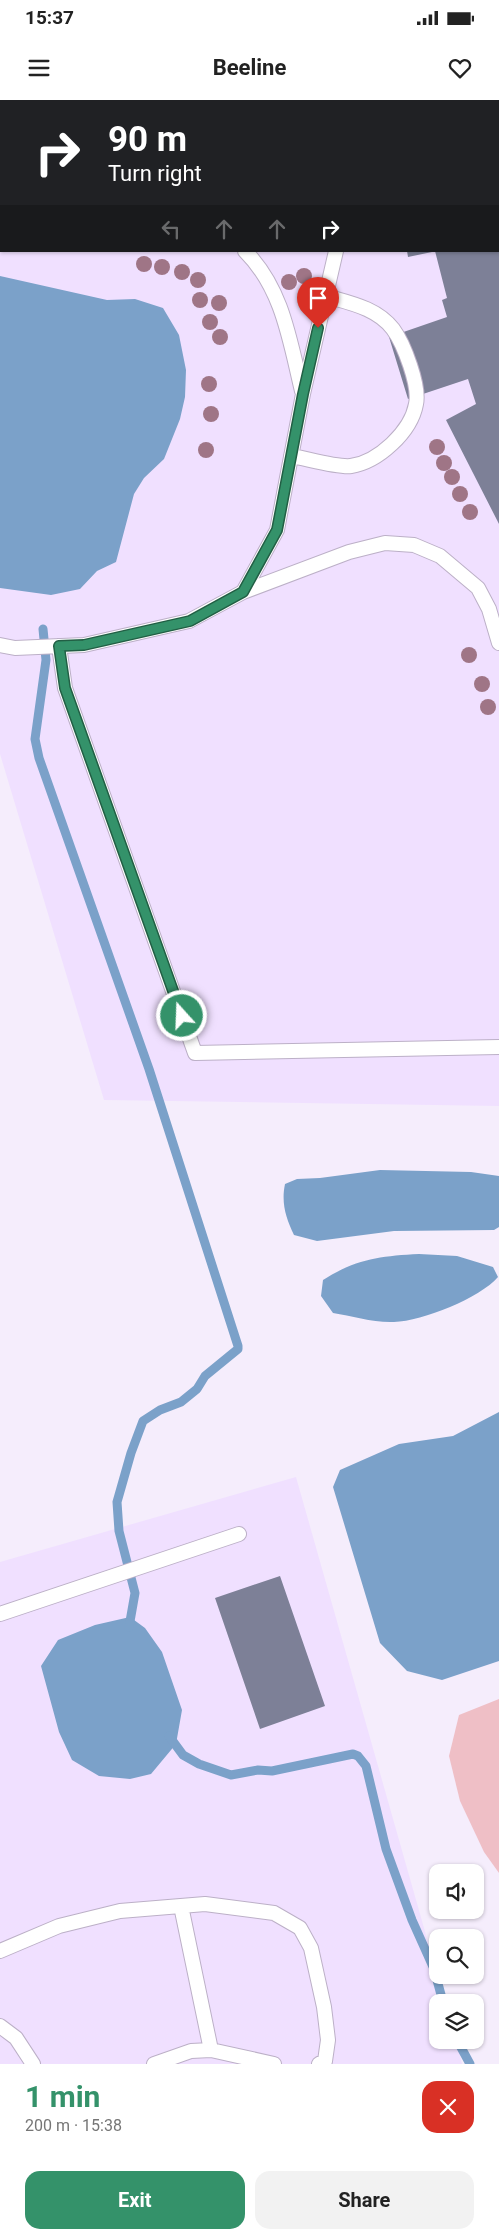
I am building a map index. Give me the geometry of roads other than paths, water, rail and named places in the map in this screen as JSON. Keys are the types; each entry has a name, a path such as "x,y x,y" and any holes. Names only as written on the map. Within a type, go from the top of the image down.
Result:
{"lane":[{"path":"246,252 257,263 274,291 286,322 303,394"},
{"path":"243,592 277,530 303,394 336,252"},
{"path":"291,456 349,467 372,461 390,446 406,428 417,404 413,373 401,343 392,328 371,310 326,296"},
{"path":"0,645 15,648 84,645 190,621 243,592 349,552 385,543 414,545 440,556 478,588 489,609 499,643"},
{"path":"59,646 65,688 195,1053 499,1047"},
{"path":"0,1614 239,1534"},
{"path":"0,1951 59,1926 120,1912 205,1904 274,1912 300,1928 311,1948 324,2007 328,2040 325,2061 319,2064"},
{"path":"180,1906 211,2050"},
{"path":"0,2026 16,2038 33,2064"},
{"path":"154,2064 191,2051 211,2050 274,2064"}],"water":[{"path":"0,276 107,300 135,299 163,308 179,335 186,370 185,397 180,419 164,459 144,478 134,494 116,562 97,571 80,589 51,595 0,588"},
{"path":"380,1170 471,1172 499,1176 499,1227 494,1230 394,1231 317,1241 294,1235 285,1210 285,1184 297,1179"},
{"path":"419,1254 457,1256 493,1267 498,1277 490,1285 465,1300 435,1313 406,1321 386,1322 333,1313 321,1296 323,1280 346,1267 380,1258"},
{"path":"499,1412 499,1661 442,1680 407,1671 380,1643 333,1487 340,1470 399,1444 453,1436"},
{"path":"130,1617 145,1628 162,1652 182,1710 176,1744 151,1774 130,1779 99,1776 72,1760 59,1732 41,1666 58,1640 95,1625"}],"waterway":[{"path":"43,629 46,660 35,739 39,758 149,1069 238,1346 238,1349 205,1376 197,1389 181,1402 160,1410 143,1421 131,1453 117,1502 119,1531 135,1593 129,1627"},
{"path":"169,1736 183,1755 199,1764 231,1775 258,1770 272,1771 353,1754 358,1756 366,1766 386,1849 412,1920 434,1969 441,1994"},
{"path":"462,2049 470,2064"}]}
